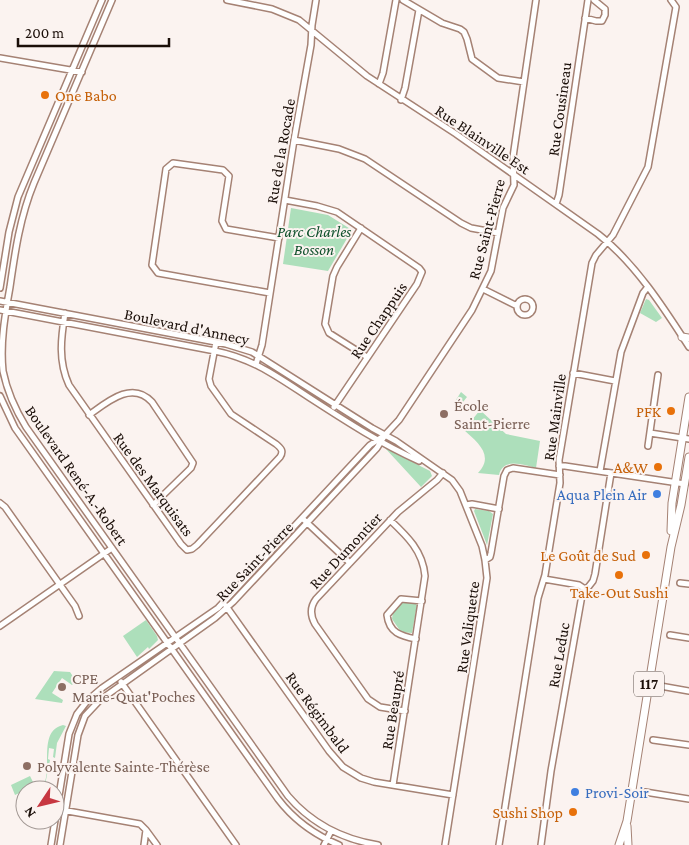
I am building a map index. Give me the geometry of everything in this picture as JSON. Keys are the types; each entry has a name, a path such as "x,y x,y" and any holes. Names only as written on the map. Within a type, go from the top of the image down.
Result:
{"main road":[{"name":"117","path":"671,547 672,503 686,438 689,397"},
{"name":"117","path":"619,845 627,821 671,547 685,484 689,456"},
{"name":"117","path":"627,821 628,845"}],"street":[{"path":"0,288 9,232 18,197 102,0"},
{"name":"Boulevard René-A.-Robert","path":"112,0 28,199 18,238 7,302 3,311 2,352 4,372 10,397 26,427 285,793 307,815 331,831 353,840 378,845"},
{"name":"Rue Blainville Est","path":"227,0 279,11 299,20 378,84 450,129 608,242 653,294 686,338 689,348"},
{"name":"Rue de la Rocade","path":"256,364 260,356 311,45 316,0"},
{"path":"378,84 383,73 396,0"},
{"path":"403,0 442,23 464,32 472,59 498,78 524,82"},
{"name":"Rue Saint-Pierre","path":"65,810 76,742 82,722 96,704 228,607 307,523 400,418 472,310 492,267 504,204 514,184 512,161 536,0"},
{"name":"Rue Cousineau","path":"556,204 559,195 588,0"},
{"path":"585,18 602,21 605,9 594,0"},
{"name":"Rue Mainville","path":"499,845 538,598 544,579 560,475 558,460 592,263 596,255 608,242 648,167 676,7 671,0"},
{"path":"401,100 405,88 419,10"},
{"path":"0,58 82,72"},
{"path":"294,140 339,149 366,159 461,223 471,228 498,233"},
{"path":"270,293 158,273 152,265 166,169 173,163 223,170 229,176 222,221 226,230 279,238"},
{"name":"Rue Chappuis","path":"285,200 337,212 422,272 420,280 330,411"},
{"path":"361,228 337,267 325,324 329,333 367,357"},
{"path":"600,471 624,340 647,288"},
{"path":"483,289 517,306"},
{"name":"Boulevard d'Annecy","path":"0,301 216,342 239,347 260,356 406,448 456,484 482,546 485,560"},
{"name":"Boulevard d'Annecy","path":"3,311 214,350 242,358 256,364 379,441 428,464"},
{"name":"Rue des Marquisats","path":"65,313 60,349 62,366 70,386 153,505 187,550 192,549 281,454 282,450 231,414 211,386 209,379 216,342"},
{"path":"573,373 615,381"},
{"path":"648,446 658,375"},
{"path":"89,415 117,396 127,393 145,396 157,410 193,463 191,468 153,505"},
{"path":"1,400 10,397"},
{"name":"Boulevard René-A.-Robert","path":"1,400 15,428 281,803 304,826 325,842 339,845"},
{"path":"650,433 686,438"},
{"name":"Rue Saint-Pierre","path":"61,780 67,740 75,718 91,696 214,611 370,445 379,441"},
{"path":"559,466 685,484"},
{"name":"Rue Valiquette","path":"445,845 486,586 485,560 490,557 491,553 504,476 508,469 513,468 560,475"},
{"name":"Rue Leduc","path":"541,845 551,771 579,610 582,595 593,581 595,574 611,473"},
{"name":"Rue Dumontier","path":"405,711 380,707 368,699 312,619 311,608 314,601 390,520 443,474"},
{"path":"0,503 5,507 60,585 76,608 79,616"},
{"path":"466,505 472,504 499,509"},
{"path":"302,518 350,563"},
{"name":"Rue Beaupré","path":"390,520 412,542 419,554 425,576 393,785"},
{"path":"0,626 112,548"},
{"path":"544,579 586,589"},
{"path":"680,583 689,584"},
{"path":"416,639 397,634 387,615 401,599 422,601"},
{"name":"Rue Régimbald","path":"222,602 228,607 338,762 349,772 361,778 453,795"},
{"path":"670,635 689,638"},
{"path":"117,678 236,845"},
{"path":"649,684 689,691"},
{"path":"653,740 689,745"},
{"path":"645,792 689,799"},
{"path":"65,810 140,824 157,845"},
{"name":"Rue Saint-Pierre","path":"51,845 54,830"},
{"name":"Rue Saint-Pierre","path":"60,845 62,830"},
{"path":"144,845 146,830"},
{"path":"325,842 331,831"}],"green space":[{"name":"Parc Charles Bosson","path":"291,208 328,215 352,230 328,271 283,264"},
{"path":"646,299 649,300 662,318 656,322 640,313"},
{"path":"461,392 467,397 459,407 454,403"},
{"path":"480,410 506,434 540,441 536,468 520,464 509,464 501,469 499,475 478,473 485,460 484,455 479,444 464,430"},
{"path":"385,448 430,471 432,476 421,487"},
{"path":"348,472 342,482 312,514 310,512"},
{"path":"475,509 489,511 493,514 487,545 474,511"},
{"path":"297,525 299,527 232,599 230,597"},
{"path":"403,602 417,605 412,633 401,632 392,619 393,612"},
{"path":"146,620 158,640 137,657 123,636"},
{"path":"54,671 70,672 76,681 72,685 62,678 52,693 63,700 62,703 35,699"},
{"path":"63,725 66,726 57,743 55,758 53,757 54,749 49,748 48,759 50,760 45,780 48,746 54,729"},
{"path":"30,776 32,780 22,780"},
{"path":"15,783 15,795 11,785"}],"place":[{"name":"One Babo","path":"45,95"},
{"name":"PFK","path":"671,411"},
{"name":"École Saint-Pierre","path":"444,414"},
{"name":"A&W","path":"658,467"},
{"name":"Aqua Plein Air","path":"657,494"},
{"name":"Le Goût de Sud","path":"646,555"},
{"name":"Take-Out Sushi","path":"619,575"},
{"name":"CPE Marie-Quat'Poches","path":"62,687"},
{"name":"Polyvalente Sainte-Thérèse","path":"27,766"},
{"name":"Provi-Soir","path":"575,792"},
{"name":"Sushi Shop","path":"573,812"}]}
